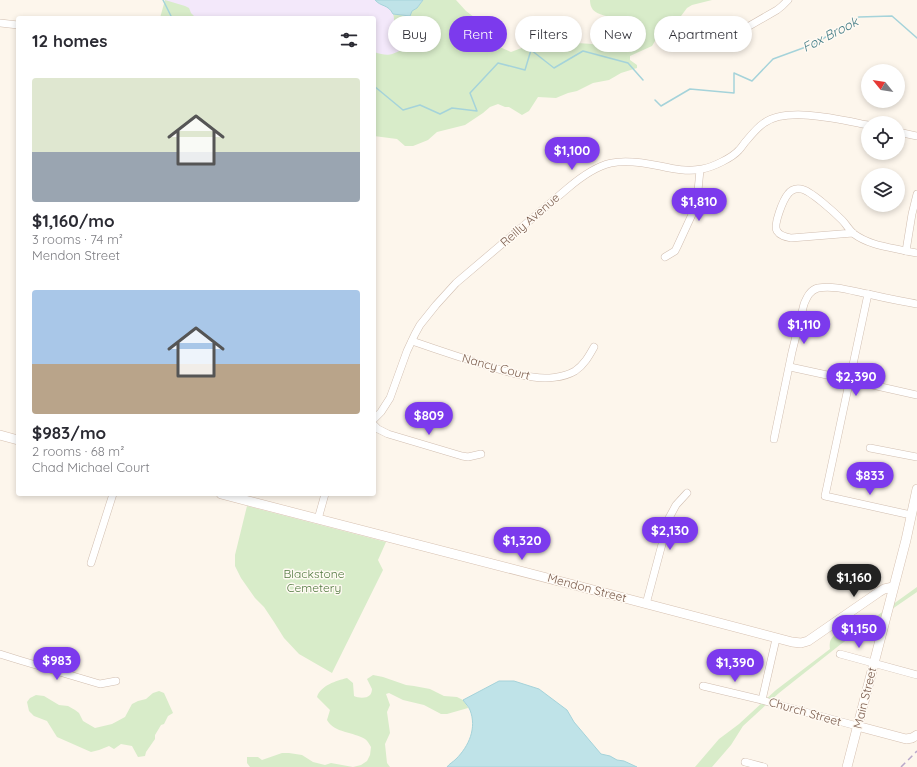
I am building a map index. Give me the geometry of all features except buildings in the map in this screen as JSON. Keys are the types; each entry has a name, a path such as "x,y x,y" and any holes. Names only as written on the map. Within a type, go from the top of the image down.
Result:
{"street":[{"path":"752,24 777,10 788,0"},
{"path":"0,23 16,25"},
{"name":"Reilly Avenue","path":"376,417 390,398 407,351 420,325 444,296 456,283 582,176 601,165 621,161 636,162 679,170 700,170 712,166 731,156 739,150 763,123 775,118 794,115 809,115 861,124"},
{"path":"905,133 917,136"},
{"path":"665,257 677,247 695,208 700,170"},
{"path":"853,234 790,238 777,232 776,222 784,200 788,194 792,190 803,189 812,194 841,219 853,234 881,246 917,253"},
{"path":"906,251 917,194"},
{"path":"774,439 792,352 804,304 807,297 812,292 817,289 843,289 917,304"},
{"path":"868,294 825,496 911,515"},
{"name":"Nancy Court","path":"412,341 532,378 555,377 575,371 584,363 594,347"},
{"path":"790,367 917,395"},
{"path":"376,428 378,430 388,434 462,456 468,457 480,454"},
{"path":"0,435 16,439"},
{"path":"870,448 917,457"},
{"name":"Main Street","path":"847,767 894,587 917,489"},
{"path":"646,604 669,518 676,505 687,493"},
{"path":"91,563 112,496"},
{"name":"Mendon Street","path":"229,496 792,642 808,642 879,592 884,589 894,587"},
{"path":"318,519 324,496"},
{"path":"762,700 776,639"},
{"path":"840,654 917,675"},
{"path":"1,655 100,684 116,681"},
{"name":"Church Street","path":"703,686 762,700 906,739 917,735"},
{"path":"745,762 764,767"}],"shaded area":[{"path":"165,0 388,0 412,16 388,16 388,52 441,52 441,36 449,41 423,87 376,60 376,16 172,16"}],"green space":[{"path":"165,0 189,8 194,16 161,16"},
{"path":"423,0 456,0 473,16 449,16 449,52 507,52 507,50 511,52 515,50 515,52 582,52 582,43 590,44 590,52 639,52 630,56 630,60 637,65 637,68 621,73 609,80 593,83 577,91 556,98 538,97 529,111 522,115 509,107 498,104 490,107 465,125 437,132 428,140 413,146 405,146 397,139 376,136 376,52 388,55 396,52 441,52 441,16 410,16 412,11 417,8"},
{"path":"590,0 712,0 692,5 687,8 681,16 654,16 654,43 652,46 646,49 646,16 606,16 593,10"},
{"path":"393,14 410,16 394,16"},
{"name":"Blackstone Cemetery","path":"247,506 386,542 378,560 383,570 332,673 299,654 284,638 264,607 255,598 241,578 235,566 235,555"},
{"path":"917,587 917,592 841,644 779,693 743,726 731,745 712,767 695,767 719,739 739,724 776,690 830,649 831,639 835,635 844,630 851,623 854,622 864,625"},
{"path":"373,675 406,685 430,689 444,696 457,697 463,700 469,709 441,714 424,705 403,700 389,693 386,694 390,705 387,712 390,733 385,744 387,763 390,767 353,767 361,765 367,761 370,755 371,747 365,739 339,730 327,720 330,710 317,697 322,689 329,684 347,678 353,683 354,696 364,698 371,693 372,689 367,679"},
{"path":"159,691 164,693 173,713 168,716 164,724 161,725 145,756 138,757 132,746 121,744 114,749 109,746 91,752 57,737 47,721 34,716 29,711 27,702 30,698 36,695 44,696 59,705 68,706 75,710 79,713 83,721 95,728 112,724 125,717 132,704 146,699 153,693"},
{"path":"282,753 289,753 302,755 313,762 325,765 331,763 353,767 250,767 247,763 247,757 258,757 262,760"}],"water":[{"path":"375,0 423,0 417,8 412,11 410,16 393,14 387,7"},
{"path":"499,681 514,681 539,689 567,710 574,722 601,754 624,761 637,767 447,767 461,754 468,743 472,730 473,723 470,710 463,700"}],"waterway":[{"name":"Fox Brook","path":"163,0 171,16"},
{"name":"Fox Brook","path":"655,100 661,106 690,89 734,93 734,73 752,81 773,59 814,44 859,17 892,16 917,38"},
{"name":"Fox Brook","path":"376,88 403,110 420,105 440,114 452,108 477,111 470,93 498,63 525,70 531,50 554,68 583,51 628,63 643,80"}],"railway":[{"path":"901,767 917,751"}]}
